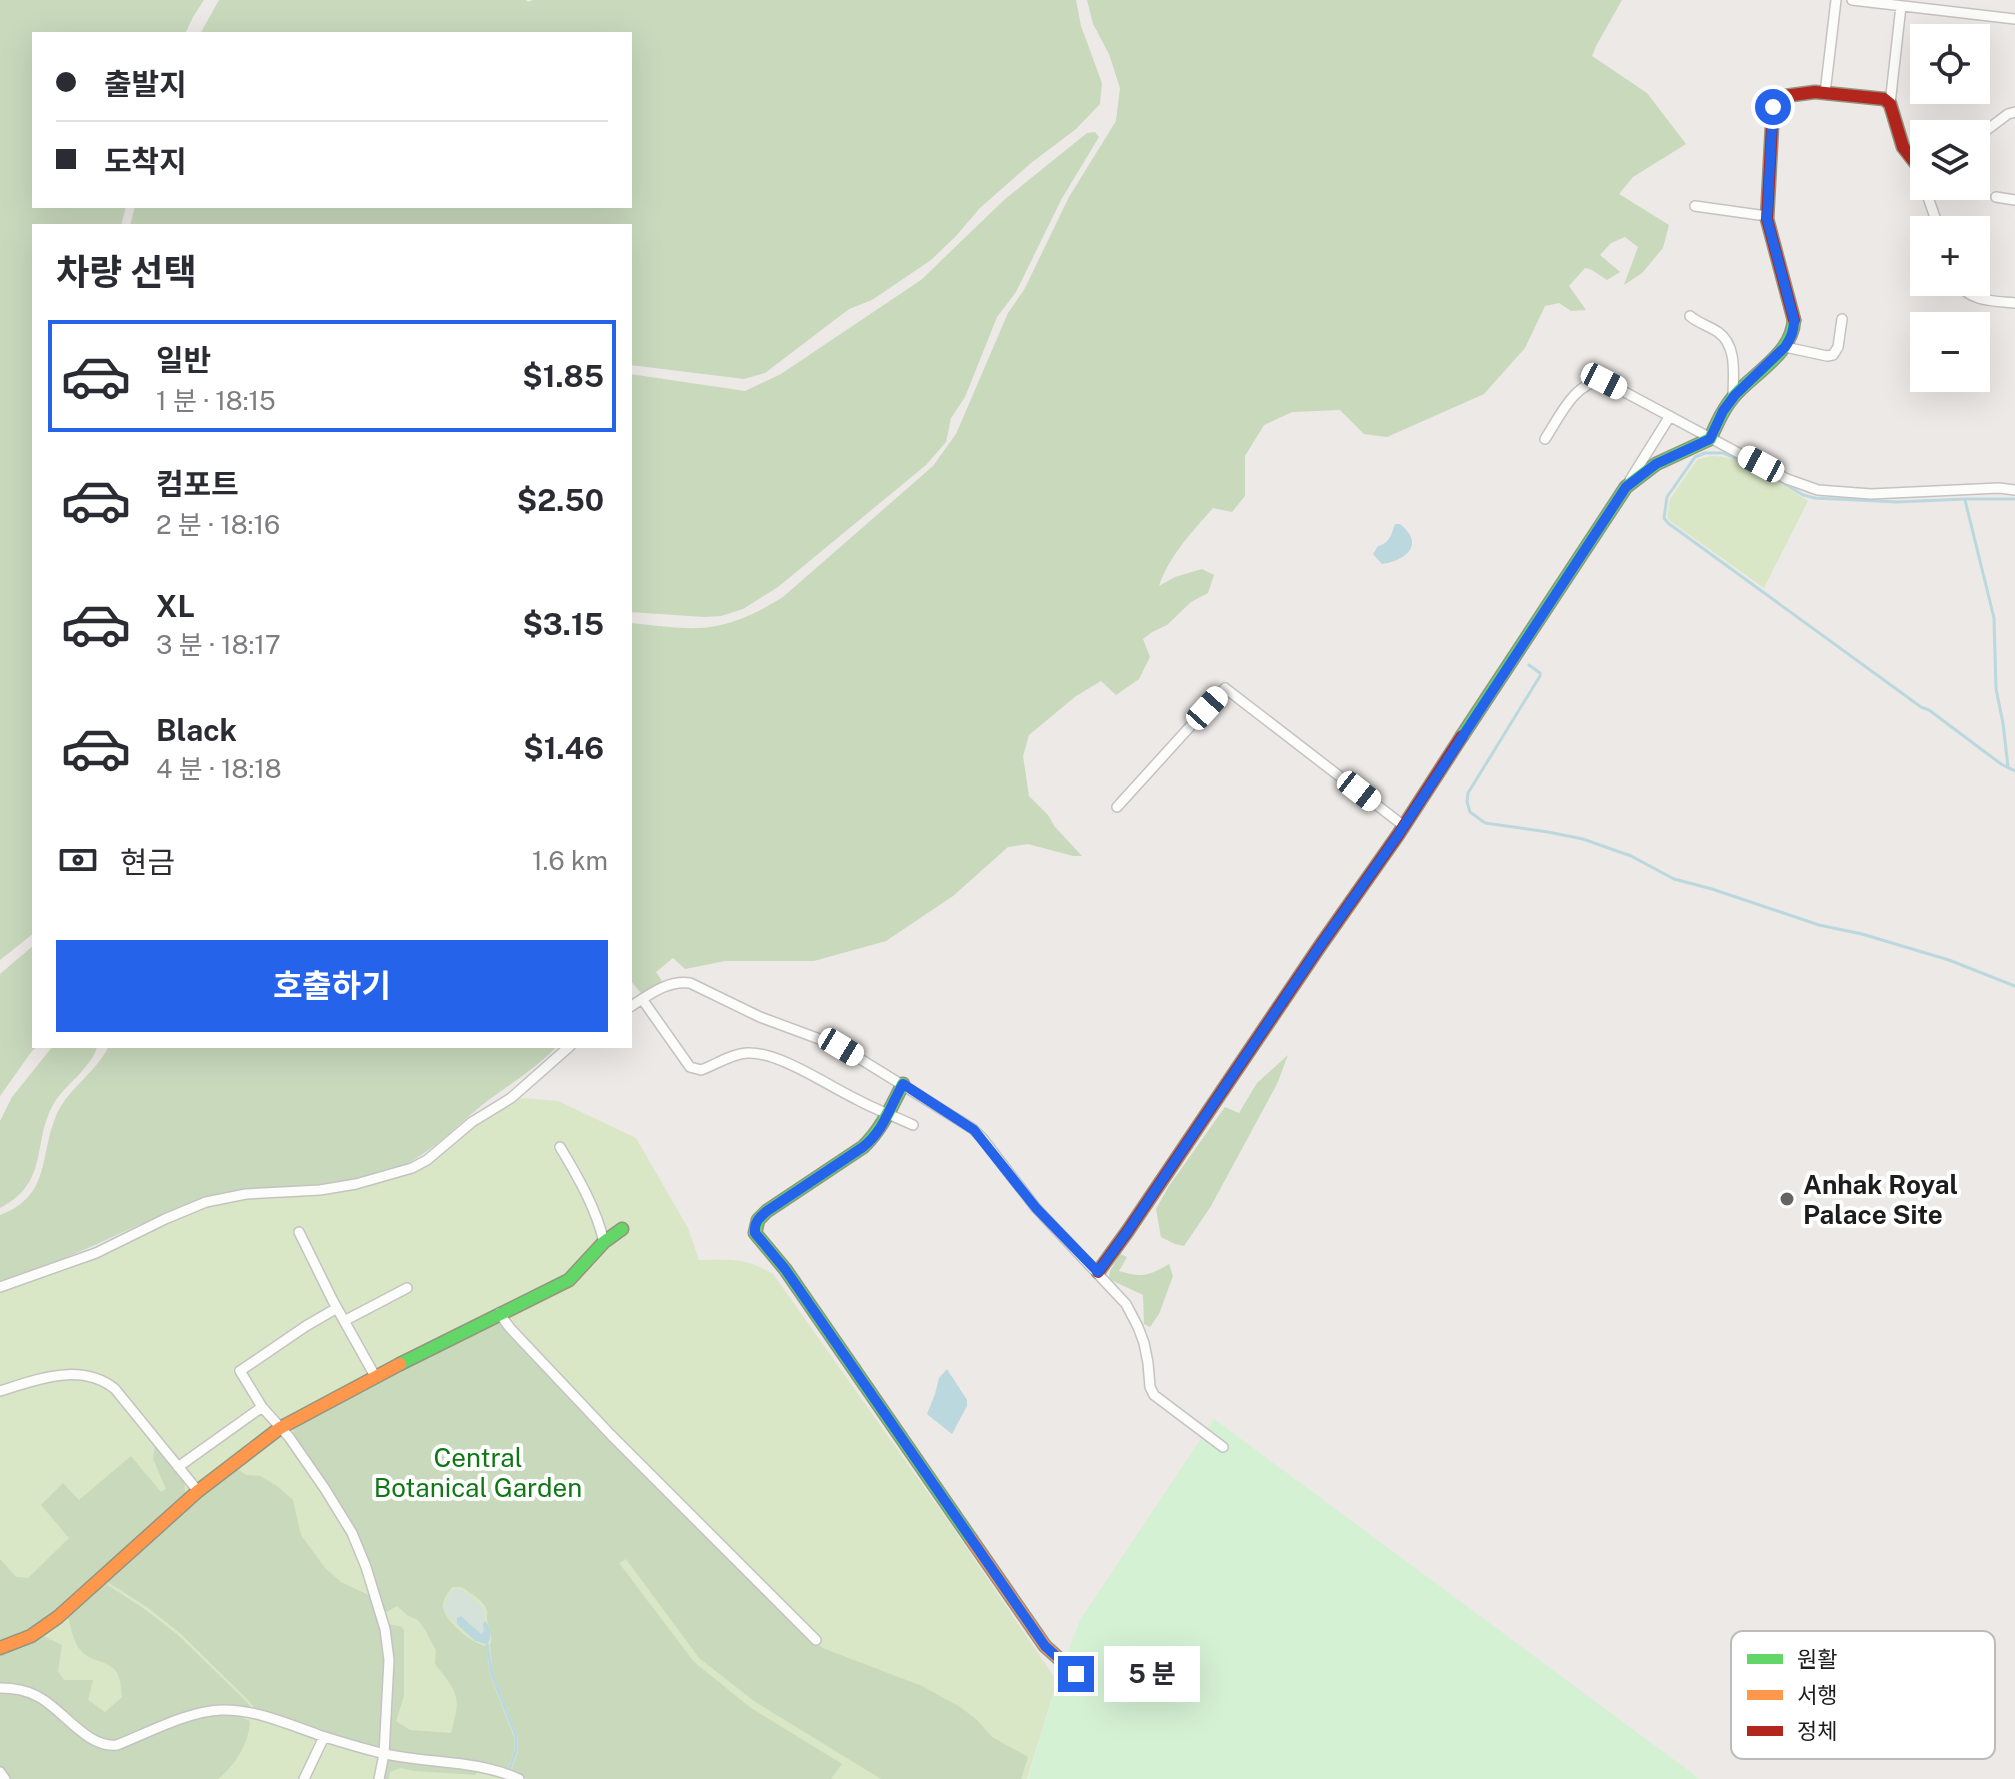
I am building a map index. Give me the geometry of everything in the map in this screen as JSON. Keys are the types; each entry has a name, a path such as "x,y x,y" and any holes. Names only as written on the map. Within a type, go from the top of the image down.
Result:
{"street":[{"path":"1825,93 1836,0"},
{"path":"1852,0 2015,19"},
{"path":"1901,6 1890,104 1903,147 1910,154"},
{"path":"1626,487 1656,464 1710,439 1733,398 1785,347 1794,330 1766,215 1774,101 1790,92 1879,98 1890,104"},
{"path":"1990,128 2015,112"},
{"path":"1996,197 2015,200"},
{"path":"1695,206 1766,215"},
{"path":"1972,296 2015,303"},
{"path":"1690,316 1727,339 1731,347 1733,398"},
{"path":"1785,347 1833,355 1838,347 1842,319"},
{"path":"1545,439 1570,401 1588,383 1604,381 1787,479 1818,490 1871,494 1999,488 2015,490"},
{"path":"1098,1272 1404,826 1670,416"},
{"path":"1117,807 1225,688 1404,826"},
{"path":"632,1006 670,983 690,983 760,1017 841,1047 974,1130 1036,1208 1126,1304 1138,1327 1154,1395 1223,1447"},
{"path":"642,999 694,1070 701,1070 737,1054 765,1054 913,1125"},
{"path":"0,1287 96,1253 175,1214 225,1197 337,1187 412,1168 427,1160 472,1122 511,1098 568,1048"},
{"path":"903,1084 875,1137 758,1218 755,1233 794,1282 1045,1646 1076,1674"},
{"path":"560,1147 587,1197 604,1242"},
{"path":"0,1648 31,1636 58,1617 198,1491 280,1428 375,1376 569,1280 604,1242 622,1229"},
{"path":"299,1232 375,1376"},
{"path":"344,1321 407,1288"},
{"path":"337,1308 240,1371 262,1407 289,1437 325,1489 352,1533 366,1567 385,1629 389,1660 384,1754 379,1779"},
{"path":"499,1313 611,1435 816,1640"},
{"path":"0,1391 44,1377 79,1373 104,1380 115,1389 198,1491"},
{"path":"178,1467 262,1407"},
{"path":"0,1688 36,1695 105,1746 117,1745 183,1719 218,1710 244,1711 384,1754 485,1767 519,1779"},
{"path":"304,1779 324,1737"},
{"path":"0,1772 5,1779"}],"green space":[{"path":"0,0 204,0 186,32 32,32 32,208 126,208 122,224 32,224 32,935 0,960"},
{"path":"219,0 1076,0 1081,26 1102,83 1100,104 1076,129 980,208 931,260 872,300 849,309 765,373 744,379 632,365 632,224 130,224 134,208 632,208 632,32 201,32"},
{"path":"1087,0 1622,0 1592,56 1647,93 1686,144 1633,177 1619,194 1669,225 1663,248 1642,273 1624,285 1638,247 1625,237 1611,243 1600,255 1620,272 1607,280 1585,268 1569,286 1586,310 1571,311 1559,303 1545,306 1525,348 1484,394 1387,437 1364,434 1340,410 1292,412 1264,425 1245,456 1245,496 1232,512 1213,508 1175,554 1159,586 1175,577 1202,569 1214,575 1208,593 1191,602 1167,625 1143,639 1150,657 1139,679 1116,695 1101,681 1076,696 1029,735 1023,756 1029,796 1082,856 1028,844 1008,847 953,896 886,941 814,961 725,961 685,969 673,958 656,972 662,981 641,993 632,982 632,623 711,627 733,622 764,608 783,597 933,466 956,434 1008,313 1024,290 1069,197 1116,121 1120,88 1109,54 1093,24"},
{"path":"1095,132 1099,137 1061,200 1016,292 997,317 965,397 951,418 946,442 926,465 778,587 743,609 721,616 704,617 632,612 632,374 745,391 781,374 921,280 1004,200 1087,133"},
{"path":"1711,456 1749,465 1808,501 1764,588 1667,517 1670,499 1690,470 1698,459"},
{"path":"32,947 32,1048 36,1048 0,1096 0,974"},
{"path":"51,1048 96,1048 48,1115 34,1173 27,1185 0,1208 0,1121 12,1097"},
{"path":"108,1048 555,1048 429,1150 393,1170 340,1182 218,1194 0,1282 0,1215 16,1207 36,1186 61,1106"},
{"path":"1288,1055 1277,1084 1211,1206 1184,1246 1161,1237 1156,1209 1169,1186 1225,1107 1239,1113 1257,1083"},
{"name":"Central Botanical Garden","path":"522,1098 558,1101 636,1138 688,1228 699,1260 745,1262 773,1274 1057,1681 1027,1779 0,1779 0,1292 81,1265 211,1205 390,1179 508,1102"},
{"path":"1120,1254 1127,1257 1119,1271 1127,1273 1145,1275 1169,1264 1173,1276 1159,1314 1150,1327 1144,1324 1143,1295 1109,1279"},
{"path":"496,1320 608,1438 807,1638 825,1649 922,1686 960,1707 992,1737 1028,1757 1021,1779 881,1779 754,1701 699,1658 626,1559 619,1563 694,1662 751,1708 842,1764 831,1779 527,1779 511,1771 518,1752 518,1737 493,1674 486,1607 462,1587 452,1587 444,1600 444,1612 459,1630 486,1646 490,1675 514,1737 514,1752 507,1770 387,1749 386,1624 400,1626 404,1630 404,1696 396,1721 410,1730 451,1733 456,1696 435,1664 436,1650 418,1620 397,1606 383,1614 363,1552 293,1437 294,1424"},
{"path":"1214,1419 1700,1779 1028,1779 1057,1681 1080,1620"},
{"path":"155,1445 184,1483 186,1495 43,1624 0,1644 0,1559 16,1577 28,1578 69,1538 41,1505 63,1483 79,1500 131,1456 161,1492 166,1489 153,1459"},
{"path":"235,1467 246,1475 260,1476 293,1500 301,1535 325,1568 341,1582 373,1597 382,1630 386,1663 380,1747 377,1750 258,1713 181,1634 147,1607 104,1580"},
{"path":"103,1582 179,1636 255,1713 218,1708 116,1743 98,1740 45,1697 0,1685 0,1654 41,1635 62,1645 58,1671 64,1680 93,1680 88,1700 105,1712 122,1697 116,1671 82,1652 74,1639 67,1614"},
{"path":"0,1691 34,1697 105,1748 203,1715 231,1713 250,1721 249,1729 240,1753 218,1779 8,1779 0,1768"},
{"path":"386,1762 477,1769 476,1775 400,1768 390,1772 389,1779 382,1779"}],"shaded area":[{"path":"454,1589 461,1589 484,1608 484,1632 481,1634 470,1623 457,1618 457,1624 449,1617 444,1608"}],"water":[{"path":"1395,524 1400,524 1407,531 1412,544 1410,550 1399,559 1382,564 1373,554 1378,546 1388,541"},
{"path":"947,1369 967,1400 967,1406 952,1434 927,1414 939,1378"},
{"path":"461,1616 481,1634 485,1621 490,1632 487,1644 475,1641 457,1624 457,1618"}],"waterway":[{"path":"1752,466 1723,453 1705,453 1695,457 1667,497 1664,518 1921,707 2015,771"},
{"path":"1770,475 1803,495 1815,498 1897,502 2015,499"},
{"path":"1965,500 1994,618 1996,689 2008,767"},
{"path":"1529,665 1540,676 1468,793 1470,812 1485,823 1583,839 1631,856 1674,879 1819,925 1862,934 1949,960 2015,986"},
{"path":"487,1644 492,1675 516,1736 516,1751 509,1770"}],"traffic: fast":[{"path":"1462,736 1626,487 1656,464 1710,439 1732,399 1780,352 1792,332 1794,320"},
{"path":"903,1084 870,1140 767,1211 758,1220 755,1233 785,1269 971,1539"},
{"path":"400,1364 569,1280 604,1242 622,1229"}],"traffic: slow":[{"path":"0,1648 31,1636 58,1617 198,1491 280,1428 400,1364"},
{"path":"971,1539 1045,1646 1076,1674"}],"traffic: jam":[{"path":"1794,320 1767,219 1773,107 1777,97 1815,92 1884,99 1890,104 1903,147 1910,156"},
{"path":"1098,1272 1398,835 1462,736"}],"place":[{"name":"Anhak Royal Palace Site","path":"1787,1199"}],"route":[{"path":"1076,1674 1045,1646 785,1269 755,1233 754,1226 767,1211 875,1137 903,1084 974,1130 1036,1208 1098,1272 1398,835 1626,487 1656,464 1710,439 1723,411 1735,395 1791,338 1794,320 1766,208 1773,107"}]}
